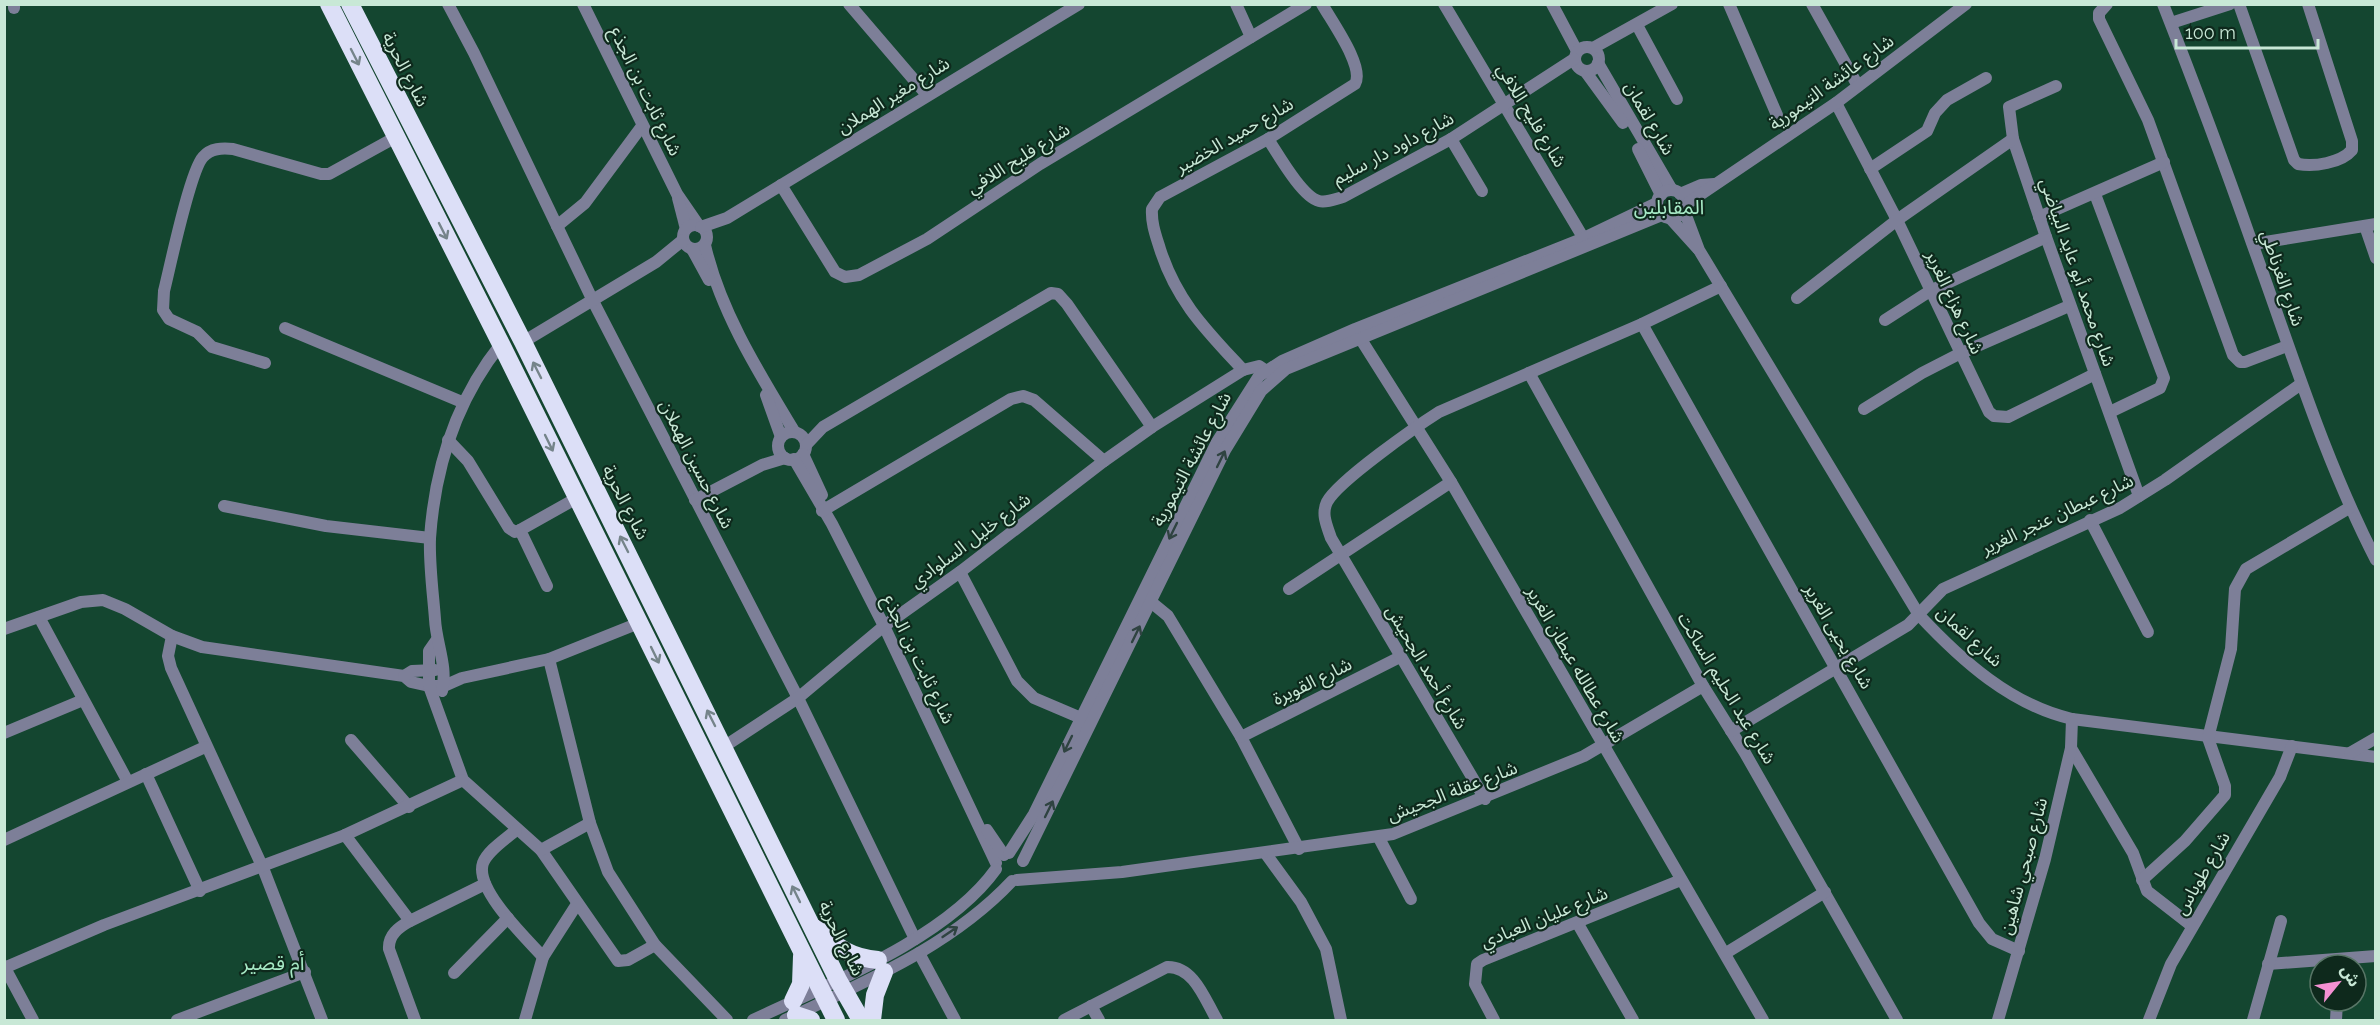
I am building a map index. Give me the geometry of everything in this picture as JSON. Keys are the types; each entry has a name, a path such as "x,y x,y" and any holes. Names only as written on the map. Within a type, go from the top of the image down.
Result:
{"highway":[{"path":"329,4 501,344 836,1020"},
{"name":"شارع الحرية","path":"350,4 523,342 725,746 841,986 861,1020"},
{"path":"809,919 844,951 881,966 872,1020"},
{"path":"796,1014 801,984 802,951"}],"street":[{"name":"شارع حسين الهملان","path":"448,4 474,53 593,301 798,698 915,939"},
{"name":"شارع ثابت بن الجذع","path":"583,4 677,194 700,226 706,242"},
{"path":"849,4 927,95"},
{"name":"شارع مغير الهملان","path":"687,242 700,226 727,218 1079,4"},
{"path":"1236,4 1251,37"},
{"name":"شارع فليح اللافي","path":"781,185 835,272 852,278 927,239 1040,164 1306,4"},
{"name":"شارع حميد الخضير","path":"1243,370 1190,312 1167,271 1152,218 1152,209 1160,197 1268,139 1354,84 1358,79 1357,66 1322,4"},
{"name":"شارع فليح اللافي","path":"1444,4 1586,241"},
{"name":"شارع لقمان","path":"1552,4 1586,58"},
{"name":"شارع لقمان","path":"1560,4 1613,107 1919,615 1949,646 2002,688 2037,709 2072,719 2208,738 2376,757"},
{"name":"شارع داود دار سليم","path":"1268,139 1302,188 1313,198 1328,202 1342,197 1451,139 1551,75 1586,58 1672,4"},
{"path":"1729,4 1777,115"},
{"path":"1812,4 1858,86"},
{"name":"شارع عائشة التيمورية","path":"881,966 971,898 1034,814 1217,442 1247,391 1270,373 1287,369 1357,333 1586,241 1714,184 1836,103 1966,4"},
{"path":"2107,4 2099,13 2100,19 2126,71 2164,162 2233,355 2240,362 2245,362 2287,346"},
{"name":"شارع الغرناطي","path":"2163,4 2253,244 2301,384 2349,508 2376,561"},
{"path":"2171,23 2230,4"},
{"path":"2239,4 2294,159 2298,164 2306,166 2342,158 2352,150 2352,141 2308,4"},
{"path":"1637,25 1677,99"},
{"path":"1870,169 1928,131 1935,113 1947,100 1986,78"},
{"name":"شارع محمد أبو عايد البياضي","path":"2056,86 2009,107 2013,139 2069,306 2110,412 2139,496"},
{"name":"شارع هزاع الغرير","path":"1836,103 1897,220 1983,404 1994,417 2000,418 2095,374"},
{"path":"557,226 585,203 642,126"},
{"path":"265,363 212,347 197,332 169,319 163,310 164,291 192,186 202,158 219,148 233,148 321,174 329,174 396,137"},
{"path":"1451,139 1482,191"},
{"path":"1797,298 1897,220 2013,139"},
{"path":"2039,217 2164,162"},
{"name":"شارع ثابت بن الجذع","path":"677,194 687,242 757,375 779,441 797,454 973,810 1001,860"},
{"path":"2095,194 2164,378 2160,388 2110,412"},
{"name":"شارع مغير الهملان","path":"706,242 727,218"},
{"path":"2253,244 2370,225 2376,258"},
{"path":"1885,320 1930,291 2046,237"},
{"path":"523,342 687,242 706,242 710,269 724,300 771,393 796,432 797,454"},
{"path":"1340,554 1326,524 1324,512 1327,501 1416,426 1439,412 1642,324 1721,286"},
{"path":"694,500 762,465 797,454 823,427 1051,293 1058,294 1066,304 1152,427"},
{"path":"1864,409 1922,373 1959,354 2069,306"},
{"name":"شارع يحيى الغرير","path":"1642,324 1979,923 1992,939 2019,951"},
{"path":"285,328 462,402"},
{"name":"شارع عطالله عبطان الغرير","path":"1357,333 1451,482 1602,746 1726,953 1763,1020"},
{"path":"438,708 444,686 441,651 436,641 430,538 448,440 462,402 481,369 501,344"},
{"path":"1243,370 1259,366 1270,373"},
{"name":"شارع خليل السلوادي","path":"725,746 798,698 884,626 960,572 1104,461 1152,427 1243,370"},
{"name":"شارع عائشة التيمورية","path":"881,966 919,953 976,914 1014,881 1225,450 1270,373"},
{"name":"شارع عبد الحليم الساكت","path":"1529,373 1703,686 1825,892 1897,1020"},
{"name":"شارع عبطان عنجر الغرير","path":"1731,731 1897,632 1919,615 1931,599 1963,578 2139,496 2301,384"},
{"path":"825,510 1011,399 1023,396 1034,400 1104,461"},
{"path":"762,465 779,441 796,432 823,427"},
{"path":"448,440 468,461 509,528 516,532 577,498"},
{"path":"1289,589 1451,482"},
{"path":"224,506 326,526 430,538"},
{"path":"2142,880 2223,800 2225,786 2208,738 2231,649 2235,589 2240,575 2246,569 2349,508"},
{"path":"2091,520 2148,632"},
{"path":"520,530 547,586"},
{"name":"شارع أحمد الجحيش","path":"1340,554 1485,799"},
{"path":"960,572 1017,681 1025,691 1081,718"},
{"path":"4,629 81,602 103,600 125,609 172,636 202,647 404,676 411,682 429,686 444,686 462,678 549,660 639,623"},
{"path":"1151,602 1168,616 1240,737 1299,849"},
{"path":"39,617 128,782"},
{"path":"172,636 169,663 205,747 263,868 322,1020"},
{"path":"436,641 429,651 429,686 464,780 516,830 541,850 618,961 628,960 655,945"},
{"name":"شارع القويرة","path":"1240,737 1400,657"},
{"path":"549,660 590,823 608,872 655,945 727,1020"},
{"path":"404,676 412,671 443,670 462,678"},
{"name":"شارع عقلة الجحيش","path":"1014,881 1122,872 1379,838 1409,829 1485,799 1602,746 1703,686"},
{"path":"4,733 83,700"},
{"name":"شارع صبحي شاهين","path":"1998,1020 2045,859 2071,748 2072,719"},
{"path":"2350,753 2376,738"},
{"path":"351,740 409,807"},
{"name":"شارع طوباس","path":"2149,1020 2171,964 2280,777 2292,746"},
{"path":"4,840 205,747"},
{"path":"2071,748 2133,853 2147,891 2192,926"},
{"path":"146,774 200,891"},
{"path":"33,1020 5,967 104,925 263,868 345,835 464,780"},
{"path":"541,850 590,823"},
{"path":"516,830 488,855 483,864 485,884 508,918 543,957"},
{"path":"345,835 410,921"},
{"path":"1379,838 1411,899"},
{"path":"1266,854 1301,902 1326,949 1341,1020"},
{"path":"1001,860 1001,878 1014,881"},
{"name":"شارع عقلة الجحيش","path":"1001,860 1023,864 1049,878"},
{"name":"شارع عليان العبادي","path":"1494,1020 1475,984 1478,964 1490,957 1578,924 1681,880"},
{"path":"416,1020 389,950 394,934 410,921 485,884"},
{"path":"1726,953 1825,892"},
{"path":"525,1020 543,957 577,904"},
{"path":"454,973 508,918"},
{"path":"2253,1020 2281,921"},
{"path":"1578,924 1633,1020"},
{"path":"919,953 955,1020"},
{"path":"2268,964 2308,963"},
{"path":"753,1020 796,1014 823,994 881,966"},
{"path":"1064,1020 1167,967 1175,967 1188,974 1217,1020"},
{"path":"177,1020 305,972"},
{"path":"1091,1006 1099,1020"}],"district":[{"name":"المقابلين","path":"1669,207"},
{"name":"أم قصير","path":"273,963"}]}
